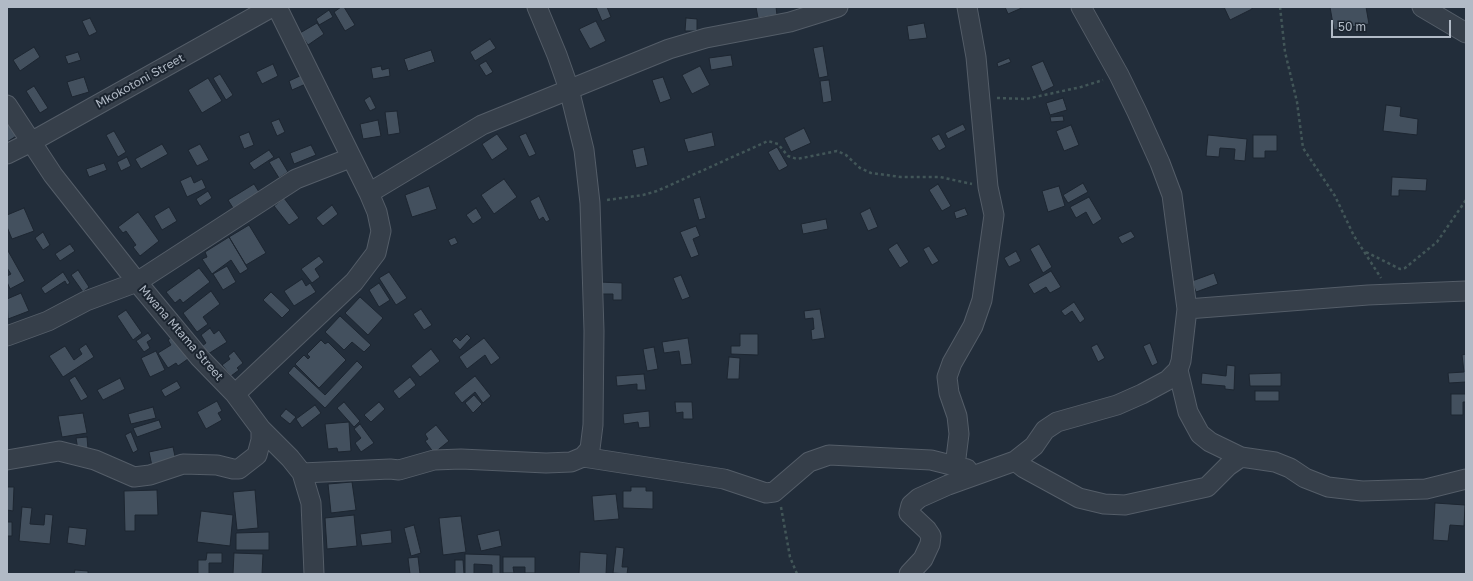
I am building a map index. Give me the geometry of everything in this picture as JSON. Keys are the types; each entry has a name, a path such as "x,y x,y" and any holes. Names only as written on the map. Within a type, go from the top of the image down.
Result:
{"street":[{"name":"Mkokotoni Street","path":"7,154 272,7"},
{"path":"235,394 354,282 376,253 381,231 377,212 369,193 350,158 277,7"},
{"path":"302,473 390,469 399,470 441,460 503,460 546,463 571,462 583,457 590,449 593,424 594,331 590,203 584,150 569,89 537,7"},
{"path":"369,193 482,125 569,89 691,42 790,22 838,7"},
{"path":"955,466 959,434 957,416 950,393 948,378 952,363 973,326 982,300 994,215 988,187 976,57 967,7"},
{"path":"909,574 928,551 931,536 909,513 911,505 919,498 948,485 1015,461 1034,446 1045,430 1057,422 1117,405 1168,380 1178,370 1181,360 1187,309 1172,195 1160,163 1119,75 1081,7"},
{"path":"1422,7 1466,33"},
{"path":"1447,22 1466,21"},
{"name":"Mwana Mtama Street","path":"7,105 53,175 137,282 200,358 235,394 261,429 290,458 302,473 311,503 314,574"},
{"path":"7,336 48,321 86,301 137,282 296,179 350,158"},
{"path":"1187,309 1262,302 1466,291"},
{"path":"1178,370 1188,412 1200,434 1210,442 1241,457 1275,462 1290,468 1305,478 1328,487 1362,491 1426,489 1466,479"},
{"path":"7,460 59,451 95,460 134,477 150,475 183,464 217,465 232,469 239,469 257,455 261,440 261,429"},
{"path":"583,457 724,479 770,493 810,462 829,455 931,460 984,473"},
{"path":"1015,461 1024,468 1079,498 1104,504 1125,505 1207,487 1224,469 1241,457"}],"path":[{"path":"1280,7 1285,52 1296,102 1303,148 1335,196 1354,236 1390,294"},
{"path":"980,97 1026,99 1081,87 1119,75"},
{"path":"590,203 643,195 657,191 768,141 778,144 788,156 797,159 831,151 839,151 846,155 858,167 870,173 901,177 940,177 988,187"},
{"path":"1364,251 1400,268 1405,268 1437,242 1466,200"},
{"path":"770,493 776,498 782,508 790,557 797,574"}],"building":[{"path":"341,7 344,7 355,25 345,31 334,12"},
{"path":"596,7 607,7 611,17 602,21"},
{"path":"756,7 776,7 777,15 758,18"},
{"path":"1005,7 1024,7 1008,14"},
{"path":"1224,7 1252,7 1252,9 1230,20"},
{"path":"1330,7 1366,7 1369,24 1334,30"},
{"path":"329,10 333,17 319,25 316,19"},
{"path":"90,18 97,32 89,36 82,21"},
{"path":"686,18 697,19 697,31 685,31"},
{"path":"596,21 606,41 590,49 579,29"},
{"path":"317,23 324,34 308,45 300,33"},
{"path":"924,23 927,38 909,40 907,26"},
{"path":"490,39 496,48 475,61 470,52"},
{"path":"823,46 828,76 819,78 813,48"},
{"path":"34,47 40,57 20,71 13,60"},
{"path":"431,50 435,62 408,71 404,59"},
{"path":"78,52 81,60 68,64 65,56"},
{"path":"731,55 733,66 711,70 709,58"},
{"path":"1009,58 1011,62 998,67 997,63"},
{"path":"486,61 493,72 486,76 479,65"},
{"path":"1043,61 1054,86 1042,92 1031,66"},
{"path":"273,64 278,76 262,84 256,72"},
{"path":"381,66 382,70 389,68 390,76 373,79 371,68"},
{"path":"700,66 710,85 692,94 682,75"},
{"path":"220,74 233,95 226,100 213,78"},
{"path":"304,74 308,83 292,90 289,81"},
{"path":"84,77 89,92 72,97 67,82"},
{"path":"663,77 671,99 660,103 652,80"},
{"path":"208,78 222,101 202,113 188,90"},
{"path":"829,80 832,101 823,103 820,81"},
{"path":"34,86 48,108 40,113 26,91"},
{"path":"370,96 376,108 370,111 364,100"},
{"path":"1063,98 1067,110 1050,115 1046,103"},
{"path":"1386,105 1401,107 1400,116 1418,119 1417,135 1383,131"},
{"path":"397,111 400,133 388,135 385,112"},
{"path":"7,112 21,133 7,142"},
{"path":"1063,116 1064,121 1051,122 1050,117"},
{"path":"279,119 285,132 277,136 271,122"},
{"path":"378,120 381,136 363,139 360,124"},
{"path":"963,124 966,130 948,139 945,133"},
{"path":"1071,125 1079,145 1064,151 1056,131"},
{"path":"804,128 811,143 791,152 784,138"},
{"path":"114,131 126,152 118,157 106,135"},
{"path":"249,132 254,145 244,149 239,136"},
{"path":"712,132 715,146 688,152 684,139"},
{"path":"526,133 536,154 529,157 519,136"},
{"path":"497,134 508,149 492,160 482,144"},
{"path":"939,134 946,147 939,151 931,138"},
{"path":"1208,135 1247,139 1245,161 1234,160 1235,149 1220,148 1219,157 1206,156"},
{"path":"1253,135 1277,135 1277,151 1265,151 1265,158 1253,158"},
{"path":"162,144 168,154 141,169 135,159"},
{"path":"200,144 209,160 197,166 188,150"},
{"path":"311,145 316,155 294,164 290,153"},
{"path":"644,147 648,165 636,168 632,150"},
{"path":"777,147 788,166 779,171 768,152"},
{"path":"269,150 274,157 254,170 249,163"},
{"path":"127,157 131,166 121,171 117,162"},
{"path":"279,157 288,172 279,178 269,162"},
{"path":"104,163 107,170 89,177 86,169"},
{"path":"191,176 194,183 202,179 206,188 187,197 180,181"},
{"path":"1392,177 1427,179 1426,191 1399,190 1399,196 1391,196"},
{"path":"504,179 517,197 494,214 481,195"},
{"path":"1083,183 1088,192 1068,203 1063,195"},
{"path":"254,184 264,200 238,216 228,200"},
{"path":"938,184 951,206 942,211 929,190"},
{"path":"429,186 437,209 412,217 405,195"},
{"path":"1059,186 1065,206 1048,212 1042,191"},
{"path":"208,191 212,198 200,206 196,199"},
{"path":"539,196 550,220 546,222 543,217 539,220 530,201"},
{"path":"700,197 706,218 699,220 693,199"},
{"path":"1089,197 1102,219 1093,225 1086,212 1076,218 1070,207"},
{"path":"284,198 299,218 289,225 274,206"},
{"path":"332,205 338,214 323,226 316,218"},
{"path":"169,207 177,221 162,230 154,216"},
{"path":"24,208 34,231 12,239 7,227 7,215"},
{"path":"476,208 482,218 473,224 466,215"},
{"path":"870,208 878,227 868,231 860,213"},
{"path":"965,208 968,215 956,219 954,212"},
{"path":"138,212 159,241 140,256 133,247 136,245 126,231 123,233 118,227"},
{"path":"826,219 828,229 803,234 801,224"},
{"path":"249,225 266,253 246,265 229,237"},
{"path":"696,226 700,236 693,239 699,255 691,258 680,232"},
{"path":"1131,231 1135,237 1122,244 1118,237"},
{"path":"43,232 50,245 43,250 35,238"},
{"path":"229,237 248,269 240,274 231,260 212,274 202,259 207,257 205,252"},
{"path":"455,237 458,243 451,246 448,240"},
{"path":"897,243 909,262 900,268 888,249"},
{"path":"70,244 75,251 60,261 55,254"},
{"path":"1039,244 1052,267 1043,273 1030,249"},
{"path":"929,246 939,261 932,265 923,249"},
{"path":"7,249 25,281 10,289 7,282 7,276 11,274 7,268"},
{"path":"1016,251 1021,261 1009,267 1004,258"},
{"path":"319,256 324,262 315,269 320,277 312,283 301,269"},
{"path":"227,266 236,282 223,290 213,274"},
{"path":"199,268 210,282 183,303 180,299 175,303 166,292"},
{"path":"78,270 89,287 83,292 71,275"},
{"path":"1051,271 1061,287 1050,293 1046,287 1034,294 1028,284"},
{"path":"63,272 70,283 67,285 65,281 45,294 41,288"},
{"path":"389,272 407,298 396,305 379,278"},
{"path":"1214,273 1218,284 1196,292 1192,281"},
{"path":"681,275 690,297 682,300 673,278"},
{"path":"302,279 306,286 310,283 316,292 294,306 284,291"},
{"path":"599,282 622,283 622,300 613,300 613,294 598,294"},
{"path":"379,283 390,300 379,307 369,290"},
{"path":"211,291 220,304 203,317 208,324 197,332 183,313"},
{"path":"271,292 290,310 282,318 263,300"},
{"path":"21,293 29,311 8,319 7,299"},
{"path":"360,297 383,318 368,335 345,313"},
{"path":"1074,302 1085,319 1080,323 1072,311 1065,316 1061,311"},
{"path":"421,309 432,325 424,330 413,314"},
{"path":"820,309 825,338 812,340 811,330 814,329 813,318 805,319 804,311"},
{"path":"126,310 142,333 133,340 117,316"},
{"path":"340,316 371,345 364,352 352,342 344,350 325,332"},
{"path":"210,328 214,334 219,330 227,342 208,354 202,346 206,343 201,335"},
{"path":"148,333 152,339 147,342 150,348 144,352 136,341"},
{"path":"467,334 471,338 460,350 452,341 456,337 460,341"},
{"path":"740,334 758,334 758,355 731,354 731,346 740,346"},
{"path":"173,336 188,359 178,366 176,363 168,368 158,353 171,345 168,340"},
{"path":"484,338 500,358 491,365 485,355 467,369 459,357"},
{"path":"688,338 692,364 681,365 679,351 664,353 662,342"},
{"path":"321,340 325,344 328,342 346,360 319,388 295,364 304,355 308,359 310,357 307,354"},
{"path":"1150,343 1158,363 1152,366 1143,346"},
{"path":"86,344 94,357 63,377 49,356 65,346 74,360 82,354 79,349"},
{"path":"1097,344 1105,358 1098,362 1091,347"},
{"path":"654,347 658,369 647,371 643,349"},
{"path":"431,349 440,361 420,377 411,366"},
{"path":"156,351 165,370 150,377 141,358"},
{"path":"234,351 243,363 237,368 239,370 231,376 222,365 230,359 228,356"},
{"path":"1466,354 1466,382 1449,383 1448,373 1464,372 1462,355"},
{"path":"729,357 740,358 739,379 727,379"},
{"path":"357,361 363,367 325,408 288,373 294,366 325,395"},
{"path":"1227,365 1235,366 1234,390 1225,389 1225,386 1201,384 1202,373 1226,376"},
{"path":"1281,373 1281,386 1250,386 1249,374"},
{"path":"644,374 646,390 637,390 637,384 617,386 616,376"},
{"path":"75,376 88,397 81,401 69,380"},
{"path":"475,376 491,396 483,403 475,392 462,403 454,393"},
{"path":"410,377 416,385 399,399 393,391"},
{"path":"120,378 125,389 103,400 97,390"},
{"path":"177,381 181,388 165,397 161,390"},
{"path":"1255,391 1279,391 1279,401 1255,401"},
{"path":"1451,394 1466,394 1466,402 1463,402 1463,415 1451,415"},
{"path":"474,395 482,404 473,413 465,403"},
{"path":"217,401 222,411 218,413 222,420 206,429 197,412"},
{"path":"344,402 360,421 354,427 337,408"},
{"path":"379,402 385,409 371,422 364,415"},
{"path":"675,402 692,402 693,419 683,419 683,412 676,413"},
{"path":"315,405 321,413 302,428 296,419"},
{"path":"153,407 156,418 131,424 128,414"},
{"path":"286,409 296,417 290,424 280,416"},
{"path":"649,411 650,427 639,428 638,422 624,424 623,414"},
{"path":"83,413 87,433 62,437 58,416"},
{"path":"159,420 162,428 137,437 133,428"},
{"path":"349,422 351,451 338,452 337,448 328,449 325,424"},
{"path":"360,424 374,443 361,452 355,443 361,438 354,429"},
{"path":"436,425 449,441 434,453 425,441 428,439 425,434"},
{"path":"131,432 138,450 133,453 125,435"},
{"path":"87,437 88,449 78,450 76,438"},
{"path":"173,447 176,461 152,466 149,452"},
{"path":"352,482 356,510 331,513 328,484"},
{"path":"7,487 14,487 13,511 7,510"},
{"path":"631,487 646,487 646,491 653,491 653,509 623,508 623,491 631,491"},
{"path":"157,490 158,515 135,515 135,531 125,531 124,491"},
{"path":"255,490 258,528 237,530 233,492"},
{"path":"616,494 619,519 594,521 592,496"},
{"path":"1435,503 1465,505 1464,526 1450,525 1448,541 1433,540"},
{"path":"22,507 32,508 30,524 44,525 45,514 53,515 50,544 19,541"},
{"path":"201,511 233,515 230,546 197,542"},
{"path":"354,515 357,546 327,549 325,518"},
{"path":"461,516 466,552 443,555 439,518"},
{"path":"7,522 12,522 12,536 7,536"},
{"path":"414,525 421,553 411,556 404,528"},
{"path":"69,527 87,529 85,546 67,543"},
{"path":"391,530 392,543 362,546 360,534"},
{"path":"499,530 502,546 481,551 477,535"},
{"path":"269,532 269,550 236,550 236,533"},
{"path":"616,547 624,548 622,567 628,567 627,574 613,573"},
{"path":"580,552 607,554 606,574 579,574"},
{"path":"207,553 222,553 222,563 209,563 209,574 198,574 198,560 206,560"},
{"path":"234,553 263,554 262,574 233,574"},
{"path":"465,554 500,555 500,574 492,574 492,565 474,564 474,574 465,574"},
{"path":"418,557 420,574 410,574 408,558"},
{"path":"503,557 535,557 535,573 525,573 525,567 513,567 514,573 503,573"},
{"path":"455,560 463,560 464,574 455,574"},
{"path":"75,570 88,571 88,574 74,574"}]}
